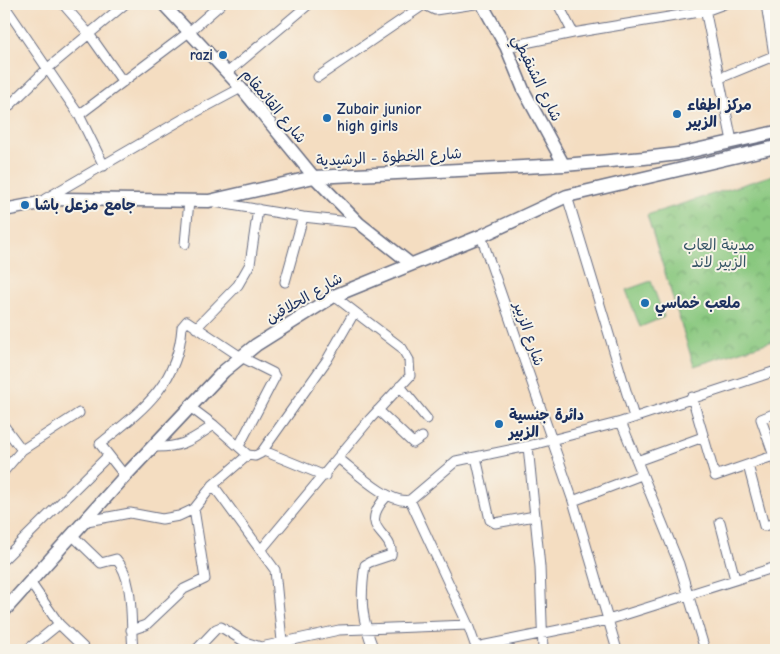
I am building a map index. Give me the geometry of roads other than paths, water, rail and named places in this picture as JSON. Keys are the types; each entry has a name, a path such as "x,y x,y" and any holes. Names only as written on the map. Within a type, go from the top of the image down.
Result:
{"main road":[{"name":"شارع الخطوة - الرشيدية","path":"4,210 41,201 61,199 209,201 314,177 564,165 678,154 776,132"},
{"path":"711,146 714,160"},
{"name":"شارع الحلاقين","path":"4,611 152,447 241,357 256,345 334,296 481,236 566,196 776,147"}],"street":[{"path":"63,4 89,34 123,82"},
{"path":"4,111 47,69 125,4"},
{"name":"شارع القائمقام","path":"163,4 241,88 314,177 359,223 411,264"},
{"path":"79,115 189,32 221,4"},
{"path":"227,73 309,4"},
{"path":"318,77 424,4 435,10 442,10 475,4"},
{"name":"شارع الشنقيطي","path":"482,4 506,47 524,91 564,165"},
{"path":"558,4 574,33"},
{"path":"506,47 724,4"},
{"path":"720,78 775,55 766,4"},
{"path":"4,5 79,115 104,166"},
{"path":"705,8 732,141"},
{"path":"41,201 183,119 241,88"},
{"path":"566,196 634,418"},
{"path":"185,244 189,201"},
{"path":"209,201 303,217 359,223"},
{"path":"196,328 238,285 250,264 258,209"},
{"path":"285,282 303,217"},
{"name":"شارع الزبير","path":"481,236 573,501 617,650"},
{"path":"261,550 325,476 378,410 410,376 409,360 402,348 334,296"},
{"path":"190,407 248,455 255,456 264,451 327,360 354,313"},
{"path":"125,476 100,444 138,413 161,390 181,345 182,326 187,321 241,357 270,371 275,377 239,446"},
{"path":"338,458 387,496 405,501 410,500 447,466 456,461 552,441 621,422 692,397 776,371"},
{"path":"400,386 427,419"},
{"path":"692,397 715,476 775,457 761,419 776,413"},
{"path":"378,410 413,443 417,443 422,437"},
{"path":"4,472 22,450 79,413"},
{"path":"621,422 641,475 679,564 705,650"},
{"path":"152,447 173,448 214,425"},
{"path":"4,426 22,450"},
{"path":"637,461 704,437"},
{"path":"528,446 540,567 543,650"},
{"path":"264,451 325,476"},
{"path":"87,520 130,513 172,518 194,509 213,485 248,455"},
{"path":"4,559 108,456"},
{"path":"476,457 490,520 495,523 535,516"},
{"path":"748,465 764,526 776,523"},
{"path":"573,501 641,475"},
{"path":"213,485 275,570 282,642"},
{"path":"374,650 366,631 362,605 365,565 391,555 392,551 375,525 376,508 387,496"},
{"path":"410,500 468,625 476,649 608,620 776,567"},
{"path":"131,630 146,625 184,589 205,579 194,509"},
{"path":"720,522 735,579"},
{"path":"73,536 101,563 116,559 125,570 130,591 133,650"},
{"path":"30,582 59,624 86,650"},
{"path":"27,650 59,624"},
{"path":"196,650 216,629 222,627 254,646 270,648 282,642 339,630 366,631 468,625"}],"place":[{"name":"razi","path":"223,55"},
{"name":"مركز اطفاء الزبير","path":"677,114"},
{"name":"Zubair junior high girls","path":"327,118"},
{"name":"جامع مزعل باشا","path":"25,205"},
{"name":"ملعب خماسي","path":"645,303"},
{"name":"دائرة جنسية الزبير","path":"499,424"}],"park label":[{"name":"مدينة العاب الزبير لاند","path":"719,254"}]}
